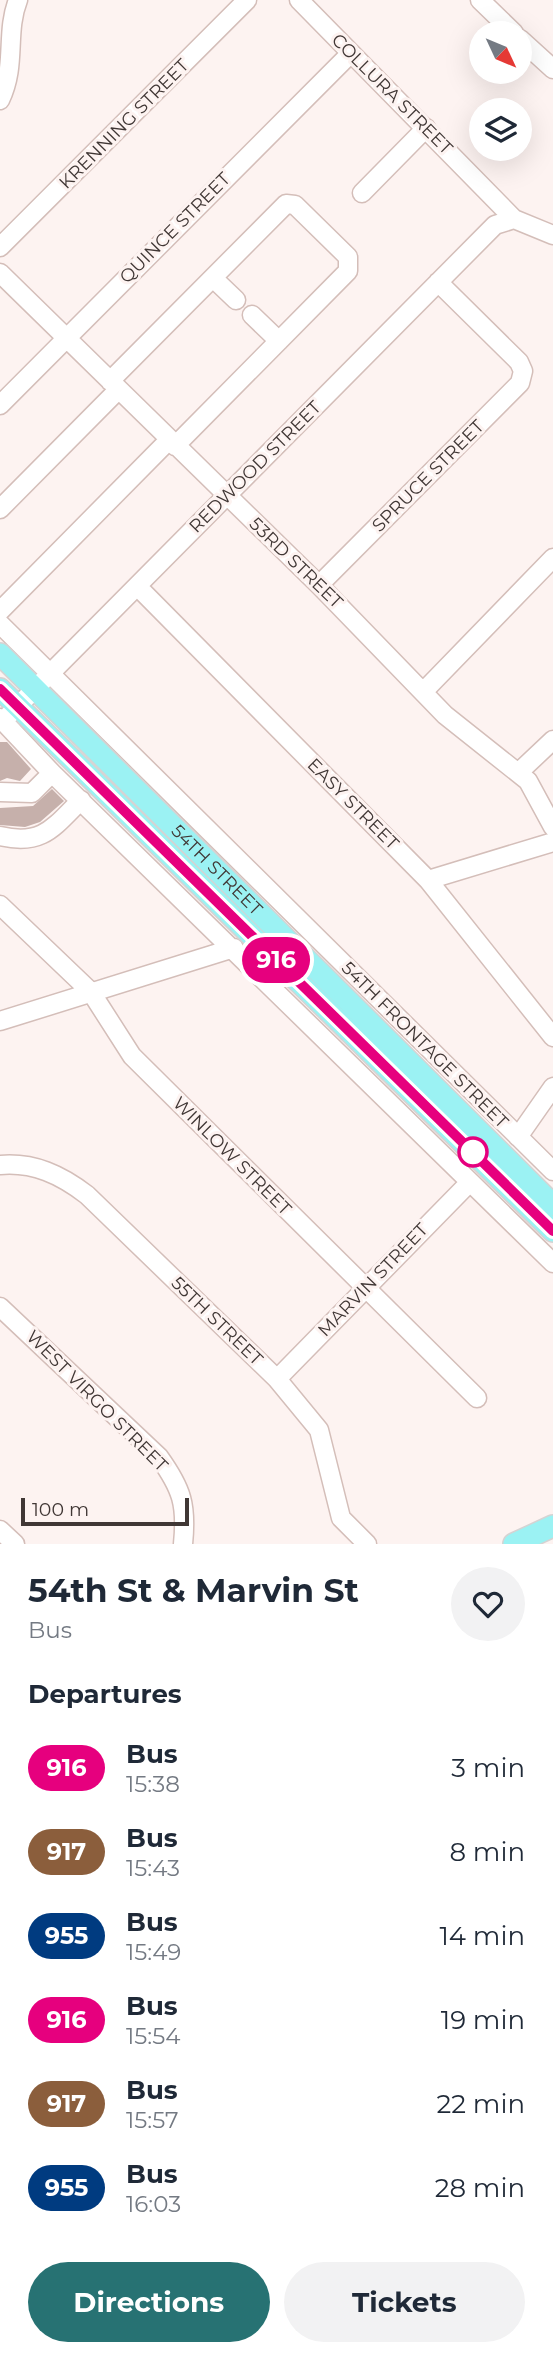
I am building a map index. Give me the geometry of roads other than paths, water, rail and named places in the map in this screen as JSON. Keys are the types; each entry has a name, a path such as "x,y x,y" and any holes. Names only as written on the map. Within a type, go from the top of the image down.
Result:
{"main road":[{"name":"54TH STREET","path":"0,654 553,1205"},
{"name":"54TH STREET","path":"0,689 5,717 553,1231"},
{"path":"514,1544 552,1529"}],"street":[{"path":"0,100 9,78 12,15 18,0"},
{"name":"KRENNING STREET","path":"0,247 247,0"},
{"name":"COLLURA STREET","path":"299,0 514,219 553,235"},
{"path":"480,0 502,21"},
{"path":"532,50 553,69"},
{"name":"QUINCE STREET","path":"0,405 351,53"},
{"path":"362,192 426,128"},
{"path":"0,509 213,278 286,204 295,205 348,257 348,271 279,341 4,600"},
{"name":"REDWOOD STREET","path":"5,717 495,225 514,219"},
{"name":"53RD STREET","path":"0,273 319,585 445,715 518,773 538,793 553,827"},
{"path":"213,278 236,300"},
{"name":"SPRUCE STREET","path":"319,585 520,383 523,371 519,362 438,282"},
{"path":"252,315 279,341"},
{"path":"424,691 553,558"},
{"name":"EASY STREET","path":"138,586 428,880 544,1021 553,1037"},
{"name":"54TH FRONTAGE STREET","path":"0,624 553,1171"},
{"path":"5,717 52,773 234,948 553,1264"},
{"path":"518,773 553,740"},
{"path":"0,792 32,793 52,773"},
{"path":"0,836 19,840 42,837 81,800"},
{"path":"428,880 553,842"},
{"name":"WINLOW STREET","path":"0,905 91,992 132,1056 477,1398"},
{"path":"0,1021 234,948"},
{"path":"518,1137 553,1087"},
{"name":"55TH STREET","path":"0,1165 14,1164 44,1169 63,1177 79,1189 277,1379 319,1430 341,1518 367,1544"},
{"name":"MARVIN STREET","path":"277,1379 470,1182"},
{"name":"WEST VIRGO STREET","path":"0,1307 159,1457 174,1478 184,1499 183,1544"},
{"path":"0,1530 15,1544"}]}
